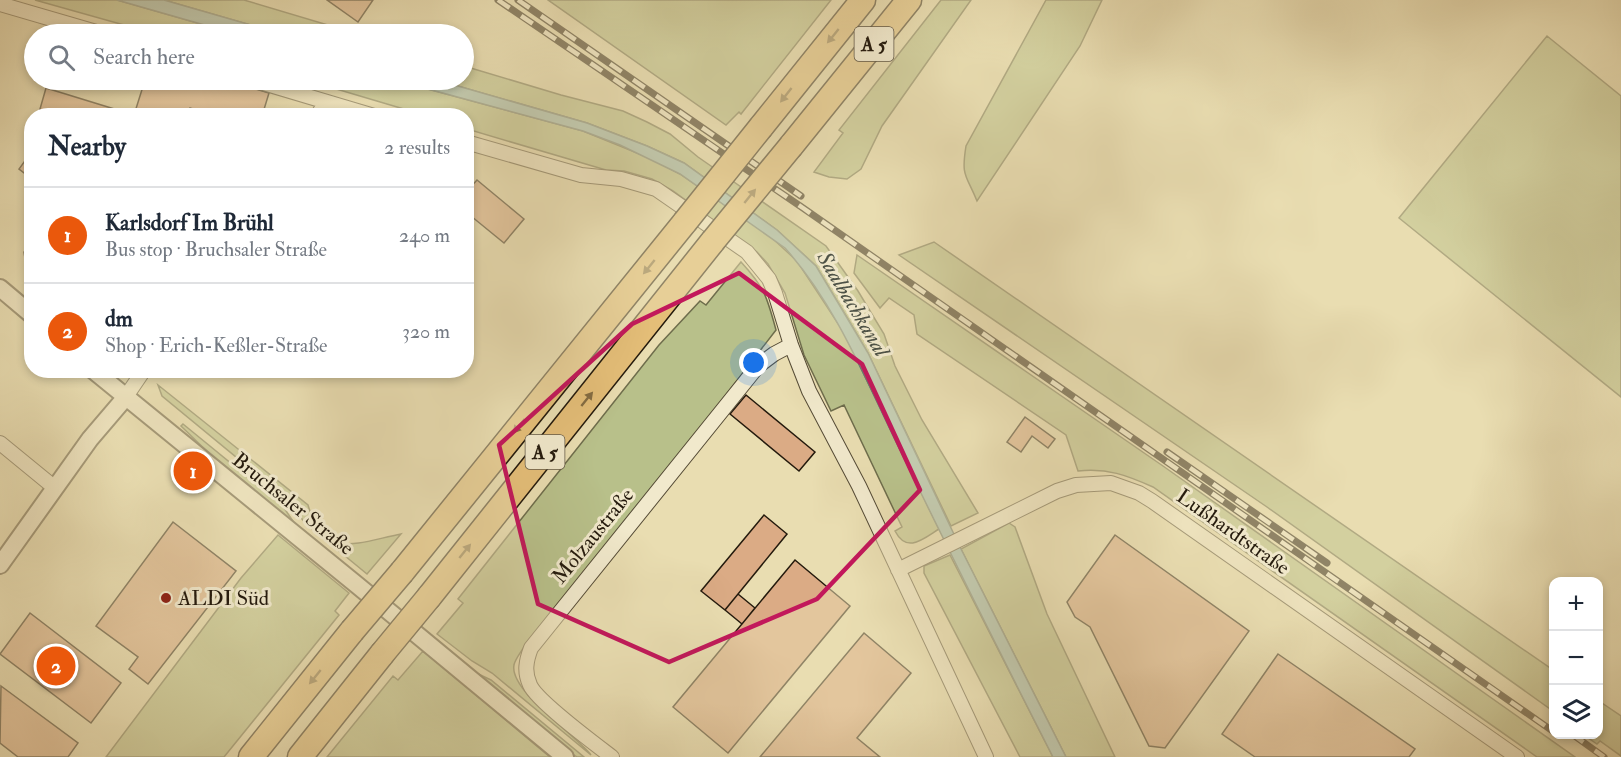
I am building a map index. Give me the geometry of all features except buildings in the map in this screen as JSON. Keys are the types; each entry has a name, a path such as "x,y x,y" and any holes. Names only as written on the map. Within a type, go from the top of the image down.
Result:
{"highway":[{"name":"A 5","path":"251,757 862,0"},
{"name":"A 5","path":"300,757 429,597 711,233 791,146 909,0"}],"street":[{"path":"0,4 69,24"},
{"path":"286,90 347,108"},
{"path":"322,108 326,102"},
{"path":"474,144 581,175 621,179 656,189 711,233 747,252 769,279 809,391 859,486 986,757"},
{"path":"0,288 24,308"},
{"name":"Molzaustraße","path":"612,757 534,693 526,672 531,648 758,366 791,345"},
{"name":"Bruchsaler Straße","path":"102,378 565,757"},
{"path":"0,565 90,439 125,398 139,378"},
{"path":"0,443 55,488"},
{"name":"Lußhardtstraße","path":"898,570 1057,491 1089,483 1111,483 1123,486 1152,501 1517,757"}],"highlighted area":[{"path":"739,273 862,364 920,490 817,599 669,662 538,604 499,445 632,324"}],"green space":[{"path":"35,0 117,0 201,24 120,24"},
{"path":"164,0 244,0 324,24 247,24"},
{"path":"548,0 831,0 741,114 739,112 726,125"},
{"path":"941,0 971,0 882,126 861,169 847,179 814,172 843,133 839,130"},
{"path":"1046,0 1102,0 1080,46 977,201 964,170 966,146"},
{"path":"1547,36 1621,96 1621,397 1399,218"},
{"path":"474,69 623,111 647,122 670,134 698,157 826,246 858,291 884,334 895,366 922,420 978,513 951,526 868,353 816,266 777,230 684,163 587,123 472,90 474,90"},
{"path":"340,90 431,90 583,131 652,159 680,174 771,237 797,261 843,331 939,529 927,537 910,543 900,538 895,531 902,527 844,405 831,411 804,355 785,293 768,264 757,252 673,191 652,179 624,171 606,170 474,131 474,108 400,108"},
{"path":"934,242 1549,667 1549,708 1267,507 899,255"},
{"path":"857,255 1163,466 1575,757 1537,757 1153,487 1117,473 1078,471 1066,435 917,334 914,315 889,298 880,308 854,273"},
{"path":"741,262 764,293 776,330 688,444 525,645 514,665 515,675 532,699 591,755 492,673 437,634 463,603 458,599 659,345 700,301 706,305"},
{"path":"158,385 308,505 315,523 323,534 333,541 345,544 357,543 401,534 367,574 305,523 287,499 162,396"},
{"path":"183,424 282,505 297,527 217,461 181,426"},
{"path":"1009,523 1015,527 1047,614 1115,757 1066,757 961,549"},
{"path":"278,535 349,593 335,611 339,615 224,757 106,757 241,578"},
{"path":"950,555 1053,757 1020,757 924,573 924,566"},
{"path":"423,651 550,757 327,757 393,676 398,680"},
{"path":"474,672 491,680 584,757 577,757 571,753"},
{"path":"1603,704 1621,716 1621,756 1600,741 1597,744 1590,739 1603,739"}],"water":[{"path":"117,0 164,0 247,24 201,24"},
{"path":"432,90 472,90 587,123 647,146 684,163 777,230 816,266 868,353 961,549 1066,757 1053,757 849,345 820,294 803,271 785,248 680,174 620,145 583,131"}],"railway":[{"path":"498,0 803,208 1549,729"},
{"path":"518,0 801,196"},
{"path":"1167,452 1327,563"},
{"path":"1579,739 1604,757"}],"place":[{"name":"Karlsdorf Im Brühl","path":"193,471"},
{"name":"ALDI Süd","path":"166,598"},
{"name":"dm","path":"56,666"}],"water label":[{"name":"Saalbachkanal","path":"853,304"}]}
